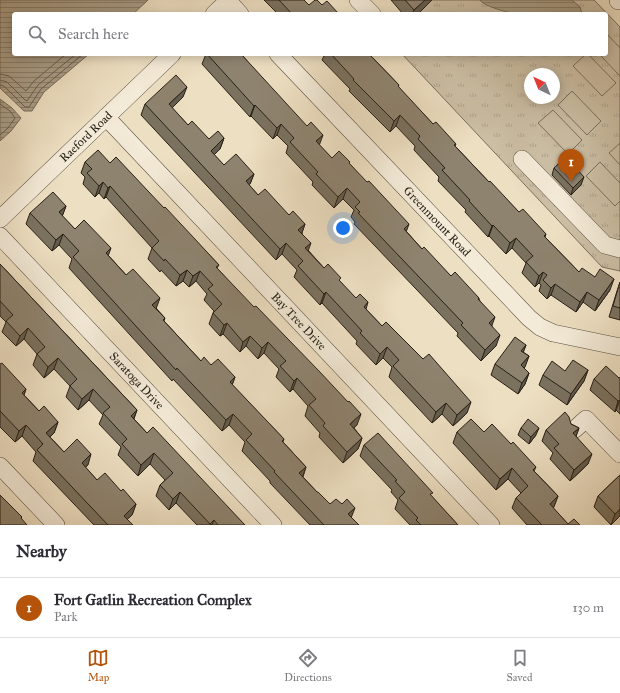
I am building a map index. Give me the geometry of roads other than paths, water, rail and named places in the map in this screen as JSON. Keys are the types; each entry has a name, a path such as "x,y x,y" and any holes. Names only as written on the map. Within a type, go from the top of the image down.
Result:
{"street":[{"path":"358,0 370,12"},
{"path":"216,12 228,1 238,12"},
{"name":"Raeford Road","path":"0,219 170,56"},
{"name":"Greenmount Road","path":"280,56 529,318 540,327 553,333 620,347"},
{"name":"Bay Tree Drive","path":"106,117 492,525"},
{"path":"522,159 605,245 620,249"},
{"name":"Saratoga Drive","path":"0,236 273,525"},
{"path":"575,429 586,419 620,454"},
{"path":"0,466 56,525"}],"water":[{"path":"0,0 148,0 135,12 12,12 12,56 87,56 44,92 32,111 24,111 0,88"},
{"path":"480,0 572,0 580,7 581,12 508,12 491,7"},
{"path":"0,99 12,108 21,118 11,131 0,141"}],"place":[{"name":"Fort Gatlin Recreation Complex","path":"571,182"}]}
